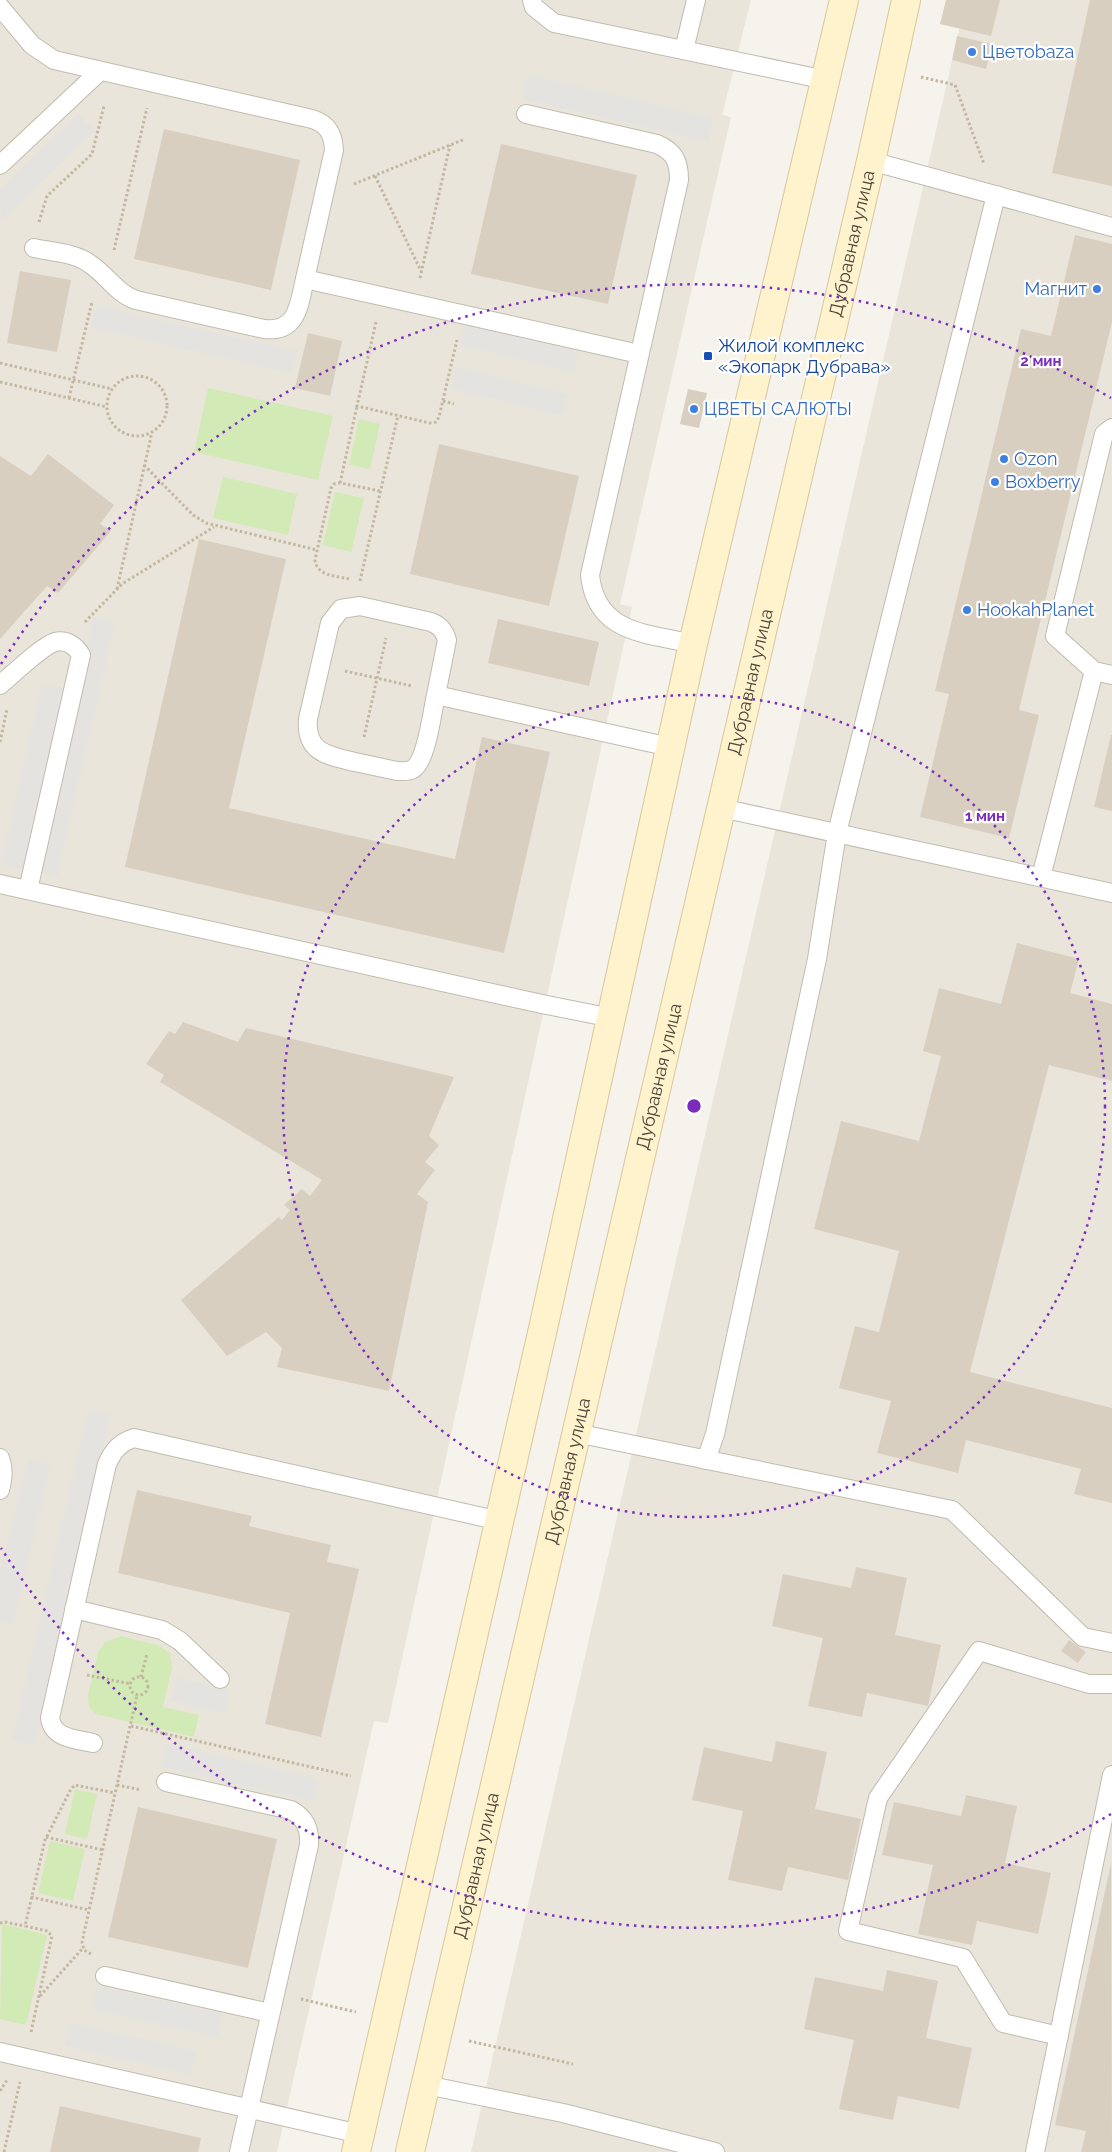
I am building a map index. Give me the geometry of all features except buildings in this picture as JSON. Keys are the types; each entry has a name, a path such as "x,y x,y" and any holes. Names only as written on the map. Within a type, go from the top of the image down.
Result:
{"street":[{"path":"358,2143 500,1521 693,644 844,0"},
{"name":"Дубравная улица","path":"410,2152 871,161 906,0"}],"lane":[{"path":"532,0 534,7 554,23 826,80"},
{"path":"684,50 696,0"},
{"path":"0,7 32,45 42,54 54,60 320,122 331,133 334,150 305,279 294,318 288,325 273,330 136,300 118,291 106,278 84,260 34,248"},
{"path":"0,165 106,72"},
{"path":"526,114 657,144 667,148 679,166 679,180 590,575 591,588 597,603 605,615 621,626 693,644"},
{"path":"871,161 1112,227"},
{"path":"706,1460 715,1434 817,959 837,833 996,195"},
{"path":"305,279 639,354"},
{"path":"1112,428 1104,434 1055,636 1094,671 1112,675"},
{"path":"354,605 392,613 431,622 439,626 447,640 422,757 414,768 397,771 326,755 319,751 310,738 307,729 330,623 341,609 354,605"},
{"path":"0,685 47,646 56,642 67,642 78,650 81,655 28,890"},
{"path":"1041,877 1094,671"},
{"path":"436,693 670,748"},
{"path":"721,808 1112,893"},
{"path":"0,884 612,1018"},
{"path":"576,1433 952,1510 1083,1637 1112,1643"},
{"path":"93,1743 62,1736 51,1724 51,1711 107,1464 113,1452 120,1445 134,1438 500,1521"},
{"path":"0,1458 3,1476 0,1490"},
{"path":"74,1609 162,1630 180,1641 220,1678"},
{"path":"1059,2036 1003,2023 963,1958 848,1931 878,1798 979,1651 1089,1684 1112,1684"},
{"path":"1035,2152 1112,1775"},
{"path":"166,1782 290,1810 299,1815 306,1824 309,1833 308,1845 239,2152"},
{"path":"105,1976 270,2013"},
{"path":"0,2052 249,2109 358,2143"},
{"path":"426,2085 564,2112 715,2152"}],"path":[{"path":"34,248 42,206 47,196 88,159 94,150 106,72"},
{"path":"921,76 955,85 996,195"},
{"path":"68,398 92,302 111,266 152,83"},
{"path":"324,196 465,139"},
{"path":"414,303 450,145"},
{"path":"375,176 421,271"},
{"path":"340,483 382,296"},
{"path":"356,406 430,423 436,422 443,401 463,315"},
{"path":"0,363 112,389"},
{"path":"134,376 143,377 158,385 166,401 164,419 152,431 135,436 119,430 108,416 107,407 112,389 125,378 134,376"},
{"path":"0,382 107,407"},
{"path":"443,401 454,404"},
{"path":"354,605 398,415"},
{"path":"117,589 152,431"},
{"path":"144,465 193,515 214,526 317,550"},
{"path":"360,581 320,571 315,560 317,550 331,488 334,484 340,483 380,491"},
{"path":"67,642 117,589 214,526"},
{"path":"358,762 392,613"},
{"path":"320,665 436,693"},
{"path":"60,1668 130,1684"},
{"path":"130,1684 136,1677 147,1680 149,1686 146,1692 138,1695"},
{"path":"130,1684 131,1690 138,1695"},
{"path":"83,1948 82,1942 88,1910 138,1695"},
{"path":"130,1726 351,1776"},
{"path":"25,1926 46,1837 71,1789 75,1785 115,1793"},
{"path":"46,1837 103,1850"},
{"path":"31,1897 88,1910"},
{"path":"0,1923 5,1922 47,1931 52,1936 4,2152"},
{"path":"83,1948 102,1959 105,1976"},
{"path":"39,1997 83,1948"},
{"path":"301,1999 361,2013"},
{"path":"463,2040 573,2064"}],"shaded area":[{"path":"0,0 751,0 722,115 731,117 620,604 632,607 388,1723 374,1721 277,2152 0,2152"},
{"path":"966,0 1112,0 1112,2152 471,2152"},
{"path":"528,75 713,118 708,142 522,99"},
{"path":"78,114 94,131 1,221 0,189"},
{"path":"96,306 297,351 292,373 90,327"},
{"path":"465,324 578,351 574,372 460,345"},
{"path":"455,367 568,394 563,415 450,389"},
{"path":"93,618 115,623 57,876 36,872"},
{"path":"42,684 63,689 23,869 1,864"},
{"path":"88,1410 110,1415 35,1745 12,1740"},
{"path":"28,1459 51,1465 13,1625 0,1622 0,1573"},
{"path":"176,1678 229,1690 224,1713 171,1701"},
{"path":"166,1744 319,1779 314,1802 161,1767"},
{"path":"97,1986 223,2014 217,2037 92,2009"},
{"path":"71,2023 196,2051 190,2074 65,2046"}],"green space":[{"path":"208,388 333,416 318,480 194,452"},
{"path":"359,419 380,424 370,469 349,465"},
{"path":"223,477 297,494 288,535 213,518"},
{"path":"335,492 364,498 351,552 323,545"},
{"path":"121,1636 160,1646 170,1654 172,1668 163,1707 199,1715 194,1737 96,1714 89,1707 88,1695 98,1652 105,1642"},
{"path":"75,1789 97,1794 87,1839 65,1834"},
{"path":"50,1841 85,1849 73,1901 38,1893"},
{"path":"2,1924 47,1935 26,2025 0,2019"}],"place":[{"name":"Цветоbaza","path":"972,52"},
{"name":"Магнит","path":"1097,289"},
{"name":"Жилой комплекс «Экопарк Дубрава»","path":"708,356"},
{"name":"ЦВЕТЫ САЛЮТЫ","path":"694,409"},
{"name":"Ozon","path":"1004,459"},
{"name":"Boxberry","path":"995,482"},
{"name":"HookahPlanet","path":"967,610"}]}
